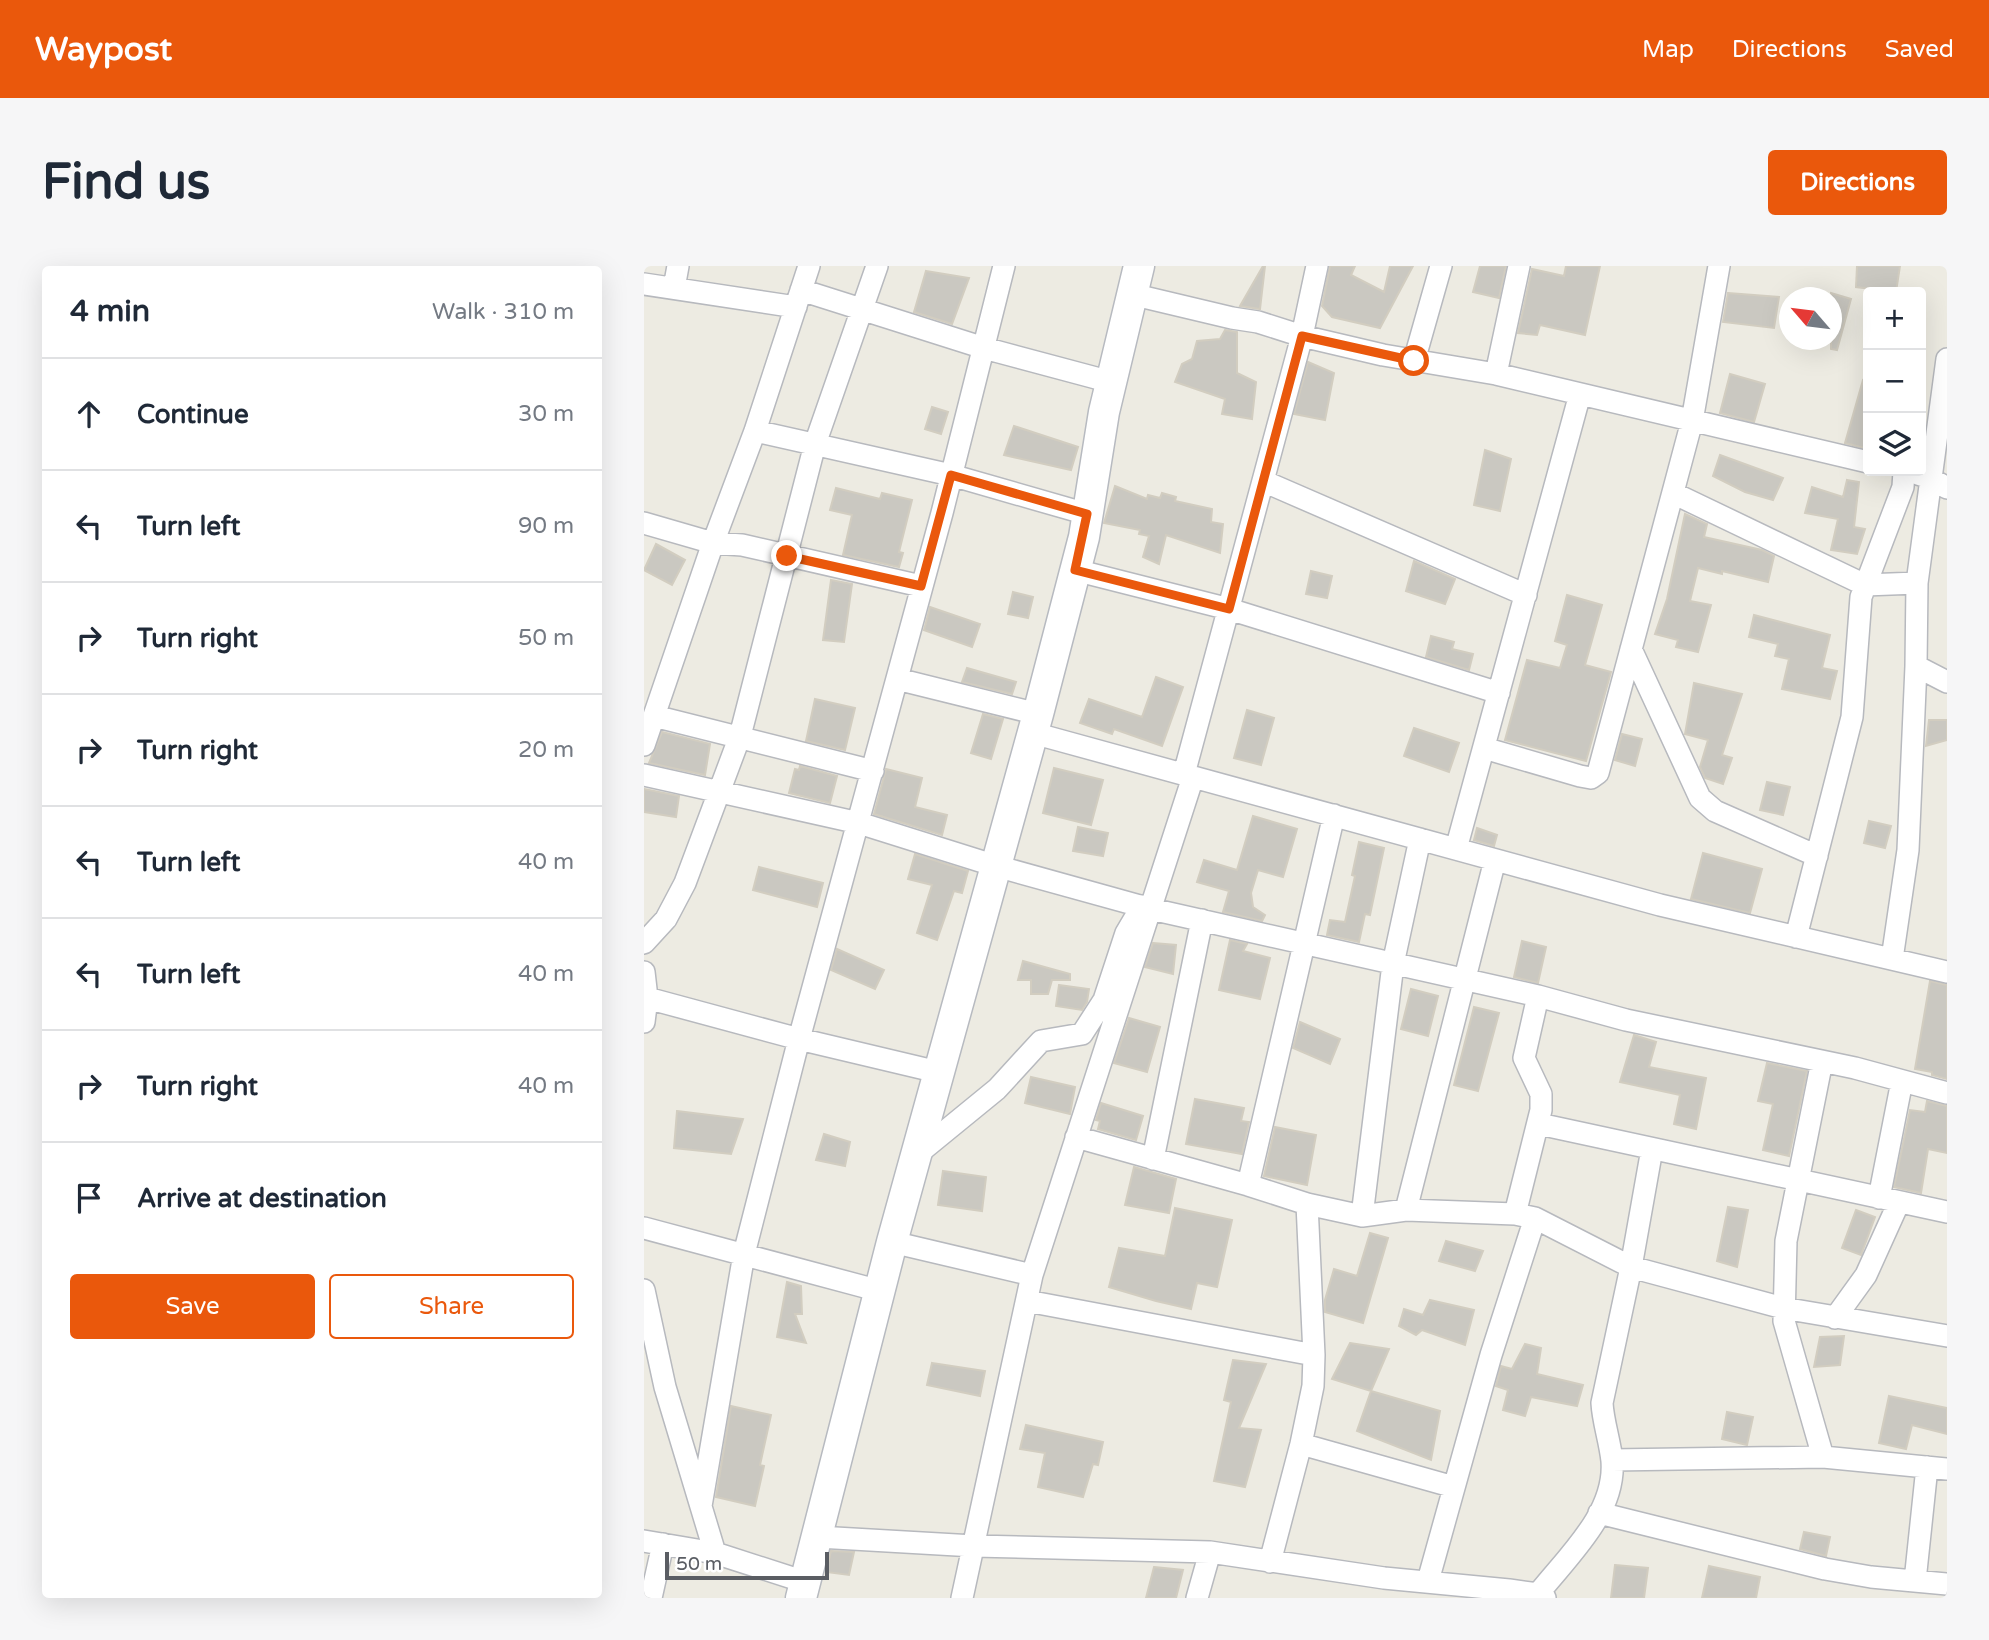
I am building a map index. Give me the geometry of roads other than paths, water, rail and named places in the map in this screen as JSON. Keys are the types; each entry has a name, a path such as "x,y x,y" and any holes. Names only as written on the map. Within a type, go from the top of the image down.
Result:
{"street":[{"path":"674,288 678,266"},
{"path":"644,745 755,430 809,266"},
{"path":"644,943 666,919 685,883 740,736 815,444 864,310 877,266"},
{"path":"701,1506 744,1254 1004,266"},
{"path":"962,1598 1032,1275 1189,775 1229,609 1302,336 1317,266"},
{"path":"1414,361 1441,266"},
{"path":"1496,374 1520,266"},
{"path":"1484,748 1580,776 1591,778 1598,773 1692,421 1719,266"},
{"path":"650,1598 653,1542 715,1553 803,1590 892,1242 1075,570 1111,382 1135,280 1232,318 1258,322 1302,336 1414,361 1496,374 1863,461"},
{"path":"644,284 798,298 864,310 984,348 1111,382"},
{"path":"1892,959 1908,850 1917,583 1938,483 1947,359"},
{"path":"1456,849 1580,394"},
{"path":"755,430 951,475 1087,514"},
{"path":"1796,937 1852,717 1861,597 1903,487 1904,476"},
{"path":"1919,476 1938,483"},
{"path":"1263,481 1526,595"},
{"path":"1673,493 1864,585 1917,583"},
{"path":"644,523 713,543 742,545 921,586"},
{"path":"1075,570 1229,609 1499,693"},
{"path":"1632,649 1700,798 1715,811 1817,856"},
{"path":"1916,666 1947,682"},
{"path":"897,679 1189,775 1334,816 1660,905 1947,972"},
{"path":"654,716 873,771"},
{"path":"644,775 859,823 996,866 1147,908 1538,996 1626,1020 1822,1061 1947,1093"},
{"path":"1248,1185 1334,816"},
{"path":"1362,1216 1393,964 1420,839"},
{"path":"1406,1210 1466,980 1494,860"},
{"path":"915,1156 998,1089 1041,1041 1082,1034 1104,1000 1126,933 1147,908"},
{"path":"1153,1159 1202,920"},
{"path":"644,972 647,998 644,1022"},
{"path":"1428,1581 1491,1355 1525,1216 1541,1094 1524,1058 1538,996"},
{"path":"647,998 799,1039 938,1072"},
{"path":"1822,1061 1786,1241 1783,1308 1784,1321 1823,1457"},
{"path":"1835,1318 1866,1275 1889,1200 1902,1081"},
{"path":"1539,1124 1947,1212"},
{"path":"1076,1137 1307,1204 1362,1216 1406,1210 1525,1216 1631,1267 1783,1308 1947,1336"},
{"path":"818,1537 974,1546 1210,1552 1270,1562 1383,1588 1428,1581 1541,1596 1586,1534 1611,1485 1612,1460 1602,1402 1631,1267 1652,1149"},
{"path":"1270,1562 1301,1444 1313,1386 1307,1204"},
{"path":"644,1228 880,1290"},
{"path":"892,1242 1032,1275"},
{"path":"644,1290 666,1387 715,1553"},
{"path":"1027,1301 1314,1355"},
{"path":"644,1370 666,1387"},
{"path":"1301,1444 1454,1487"},
{"path":"1612,1460 1823,1457 1937,1468 1915,1581"},
{"path":"1599,1513 1825,1569 1947,1584"},
{"path":"1197,1598 1210,1552"}]}
